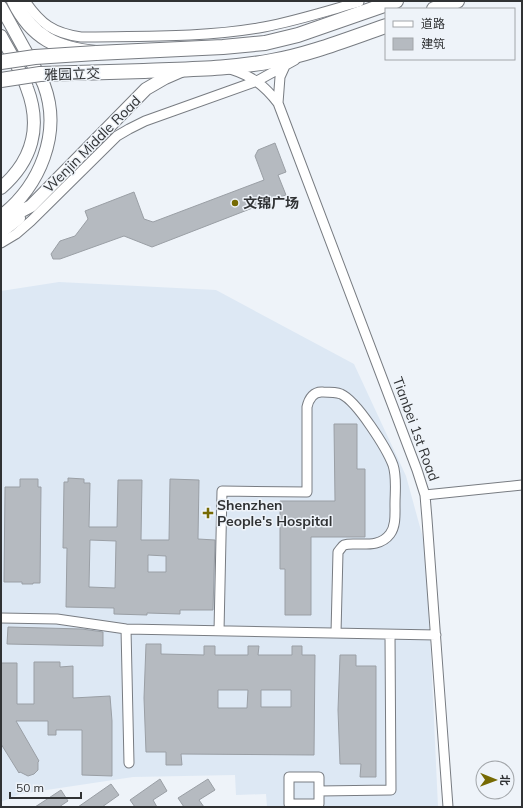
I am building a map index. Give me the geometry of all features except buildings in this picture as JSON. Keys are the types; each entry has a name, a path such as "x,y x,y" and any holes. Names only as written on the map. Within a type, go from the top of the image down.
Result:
{"highway":[{"path":"14,1 20,14 34,30 48,41 71,50 96,54"},
{"path":"1,62 35,57 223,48 265,43 298,35 361,5 396,1"},
{"path":"437,8 457,1"},
{"name":"雅园立交","path":"1,80 40,74 225,67 271,61 306,54 385,26"}],"main road":[{"path":"1,7 44,84 49,104 50,130 44,157 37,174 16,202 1,216"},
{"path":"1,36 27,87 32,103 34,121 33,137 28,154 21,167 1,188"},
{"name":"Wenjin Middle Road","path":"1,222 31,206 146,89 164,78 186,69"},
{"path":"1,210 16,202"},
{"path":"1,232 16,221 31,206"}],"street":[{"path":"25,1 36,15 49,27 65,35 81,38 228,32 263,27 361,5"},
{"path":"1,243 16,234 31,221 117,136 145,121 257,81 306,54"},
{"name":"Tianbei 1st Road","path":"278,103 280,77 284,66"},
{"name":"Tianbei 1st Road","path":"225,67 242,73 257,81 278,103 417,470 425,495 448,807"},
{"path":"219,631 222,491 307,492 307,407 312,396 319,392 341,394 346,396 364,416 390,458 394,467 395,476 395,518 391,533 386,539 379,543 344,545 338,552 336,633"},
{"path":"425,495 522,485"},
{"path":"1,618 57,619 126,630 436,635"},
{"path":"126,630 129,763"},
{"path":"319,791 391,790 390,634"},
{"path":"289,777 318,777 319,804 302,806 289,804 289,777"}],"shaded area":[{"name":"Shenzhen People's Hospital","path":"59,282 216,290 354,364 406,476 426,549 438,807 267,807 266,794 236,795 235,775 133,777 20,794 1,802 1,291"}],"place":[{"name":"文锦广场","path":"235,203"},
{"name":"Shenzhen People's Hospital","path":"208,513"}]}
